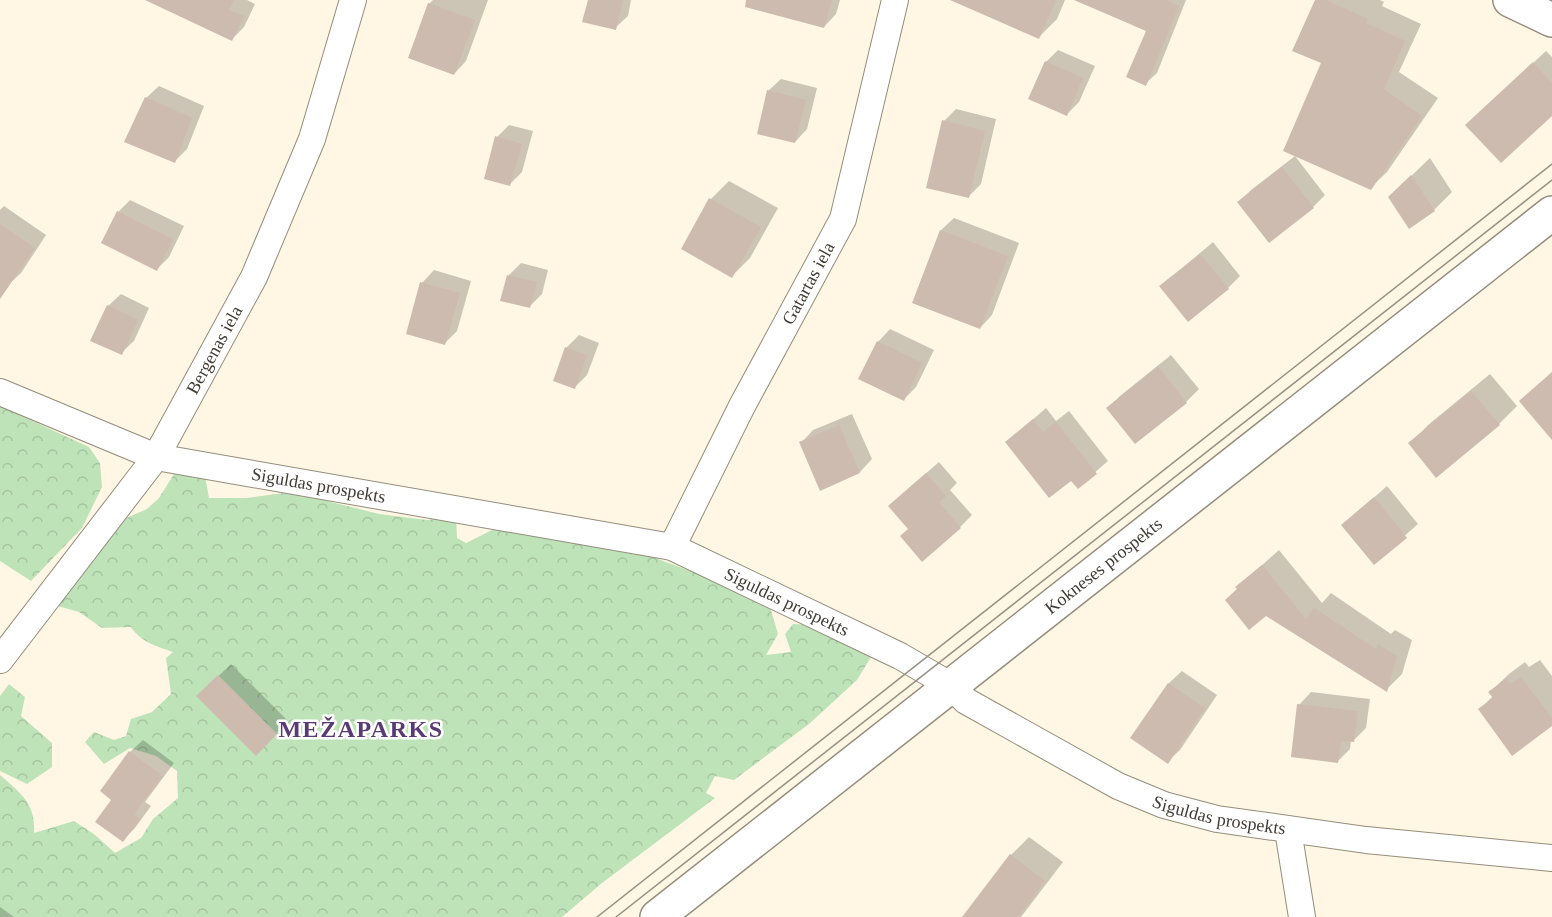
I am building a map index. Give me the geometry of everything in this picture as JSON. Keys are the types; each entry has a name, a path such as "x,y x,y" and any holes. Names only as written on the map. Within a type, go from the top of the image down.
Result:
{"street":[{"name":"Bergenas iela","path":"0,660 156,457 255,277 312,139 353,0"},
{"name":"Gatartas iela","path":"672,547 742,406 843,219 895,0"},
{"path":"1510,0 1552,20"},
{"name":"Kokneses prospekts","path":"657,917 1552,213"},
{"name":"Siguldas prospekts","path":"0,392 156,457 672,547 900,656 950,685 966,701 1118,786 1164,805 1216,819 1288,830 1552,858"},
{"path":"1288,830 1302,917"}],"green space":[{"path":"0,406 89,447 100,463 102,487 82,528 31,581 0,561"},
{"path":"174,474 205,476 209,498 246,498 291,492 379,514 427,520 456,516 457,538 466,543 494,529 523,531 623,546 768,600 778,634 766,655 791,652 785,634 793,624 813,625 874,652 857,680 809,724 734,780 715,776 706,793 715,798 602,883 562,917 0,917 0,775 20,793 29,806 34,823 34,833 74,821 94,834 115,853 141,838 153,819 178,798 177,771 156,756 130,748 104,764 85,742 94,732 114,740 126,736 131,719 152,712 171,694 166,658 173,652 144,640 131,627 102,628 79,612 54,605 122,520 147,509 159,498"},
{"path":"9,684 25,697 21,716 52,743 52,767 27,784 0,771 0,696"}],"building":[{"path":"145,0 234,0 229,10 244,16 232,41"},
{"path":"588,0 623,0 616,30 582,22"},
{"path":"746,0 832,0 824,28 745,7"},
{"path":"950,0 1056,0 1039,39"},
{"path":"1074,0 1166,0 1179,6 1146,86 1126,77 1146,31"},
{"path":"1315,0 1326,0 1368,19 1366,23 1405,41 1384,89 1422,116 1371,190 1283,151 1321,63 1292,51"},
{"path":"428,3 475,20 454,75 408,58"},
{"path":"1045,61 1083,78 1067,116 1028,99"},
{"path":"1533,62 1552,83 1552,116 1501,163 1465,125"},
{"path":"767,90 806,100 795,143 757,134"},
{"path":"145,97 192,118 175,163 124,142"},
{"path":"942,120 985,131 969,198 926,188"},
{"path":"495,136 522,144 510,186 484,179"},
{"path":"1282,167 1314,208 1269,243 1237,202"},
{"path":"1411,175 1435,211 1409,229 1388,197"},
{"path":"709,198 761,227 732,278 681,249"},
{"path":"117,211 173,239 157,271 101,243"},
{"path":"0,224 35,248 0,299"},
{"path":"940,230 1008,256 980,329 912,303"},
{"path":"1200,254 1229,289 1188,322 1159,286"},
{"path":"507,275 537,282 530,308 500,301"},
{"path":"420,282 460,293 445,345 406,334"},
{"path":"107,305 138,320 122,355 90,341"},
{"path":"877,341 922,363 904,401 858,379"},
{"path":"565,347 587,355 575,389 553,381"},
{"path":"1158,366 1187,403 1135,444 1106,408"},
{"path":"1552,372 1552,440 1519,401"},
{"path":"1471,391 1500,425 1436,478 1408,443"},
{"path":"1033,419 1043,432 1056,422 1097,474 1078,489 1071,481 1049,498 1005,442"},
{"path":"839,425 860,473 820,491 799,442"},
{"path":"926,473 946,496 939,502 961,528 922,562 900,536 908,529 888,506"},
{"path":"1374,497 1407,538 1374,565 1341,525"},
{"path":"1262,565 1306,619 1314,608 1376,649 1378,644 1397,656 1387,692 1266,616 1249,630 1225,600 1237,589 1235,587"},
{"path":"218,675 277,734 256,756 196,696"},
{"path":"1521,677 1552,718 1552,726 1512,756 1478,709 1493,698 1488,692 1506,679 1510,684"},
{"path":"1168,683 1205,708 1168,764 1130,738"},
{"path":"1297,704 1358,711 1354,742 1341,741 1338,763 1291,757"},
{"path":"129,751 163,776 134,814 140,819 123,842 95,822 111,800 100,791"},
{"path":"1010,854 1045,881 1018,917 962,917"}],"tram line":[{"path":"597,917 1552,164"},
{"path":"616,917 1552,180"}],"district":[{"name":"MEŽAPARKS","path":"361,729"}]}
